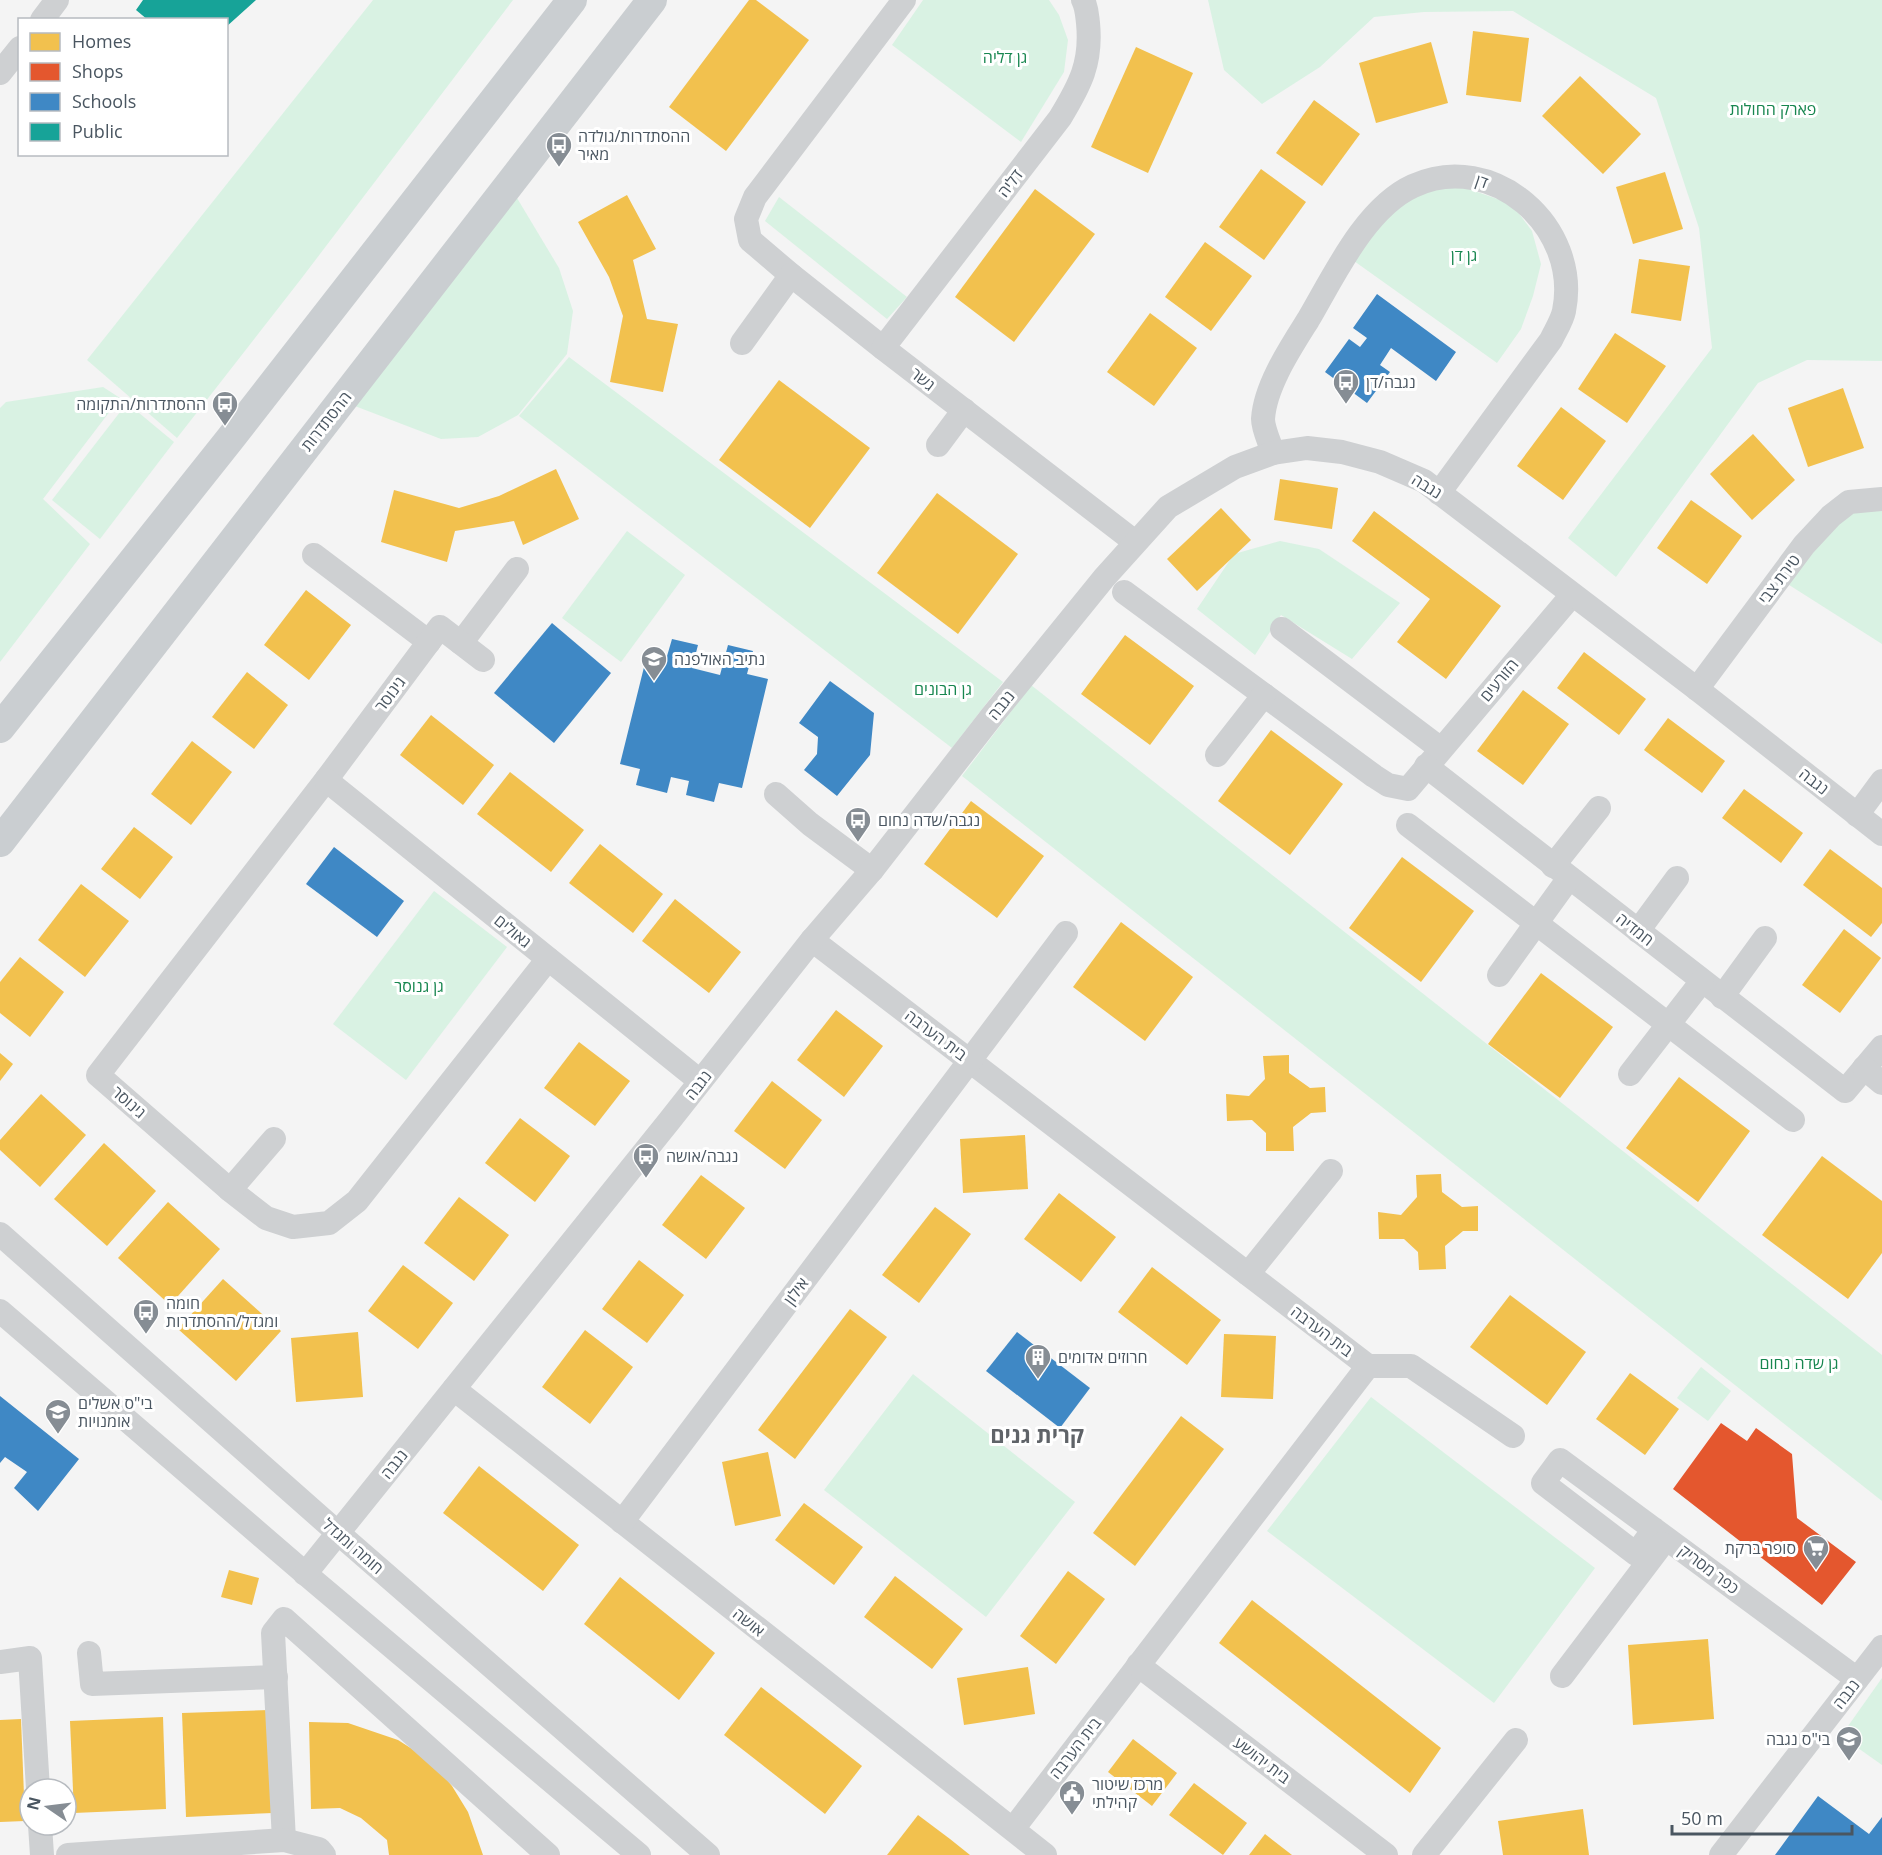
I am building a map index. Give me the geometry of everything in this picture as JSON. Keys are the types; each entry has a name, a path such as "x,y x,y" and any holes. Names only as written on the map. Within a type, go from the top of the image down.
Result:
{"main road":[{"path":"0,728 230,439 572,0"},
{"name":"ההסתדרות","path":"0,842 652,0"}],"street":[{"path":"44,18 57,0"},
{"name":"גשר","path":"904,0 754,197 746,219 750,240 883,348 1135,542"},
{"name":"דליה","path":"883,348 1060,118 1077,90 1087,64 1089,34 1087,8 1083,0"},
{"path":"1,69 18,50"},
{"name":"דן","path":"1273,453 1263,420 1271,385 1364,227 1389,201 1412,186 1432,178 1450,175 1474,177 1510,192 1526,204 1540,217 1554,237 1565,271 1564,313 1551,340 1439,493"},
{"path":"742,343 791,275"},
{"path":"938,445 964,410"},
{"name":"נגבה","path":"306,1574 812,940 872,870 992,716 1135,542 1168,507 1235,467 1273,453 1307,448 1342,452 1380,462 1424,481 1697,689 1882,834"},
{"name":"טירת צבי","path":"1697,689 1804,545 1830,516 1849,502 1882,499"},
{"path":"314,555 429,642 440,627 483,660"},
{"path":"461,643 517,569"},
{"path":"1124,591 1264,695 1217,755"},
{"name":"הזורעים","path":"1264,695 1374,776 1388,785 1408,789 1572,595"},
{"name":"חמדיה","path":"1282,628 1434,757 1561,872 1845,1091 1873,1075"},
{"name":"גינוסר","path":"429,642 326,780 98,1075 230,1190 266,1218 293,1227 329,1223 357,1201 548,959"},
{"name":"גאולים","path":"326,780 700,1082"},
{"path":"1857,815 1882,781"},
{"path":"776,794 810,824 872,870"},
{"path":"1498,975 1536,923 1561,872 1599,808"},
{"path":"1408,825 1793,1120"},
{"path":"1638,931 1677,878"},
{"name":"אילון","path":"622,1522 1066,933"},
{"path":"1722,997 1765,938"},
{"name":"בית הערבה","path":"812,940 1368,1366 1013,1829"},
{"path":"1629,1074 1702,981"},
{"path":"1873,1075 1882,1047"},
{"path":"230,1190 274,1139"},
{"path":"1248,1274 1331,1171"},
{"name":"חומה ומגדל","path":"0,1234 338,1533 708,1855"},
{"path":"0,1311 306,1574 639,1855"},
{"path":"1368,1366 1412,1366 1513,1436"},
{"name":"אושה","path":"454,1389 1045,1855"},
{"name":"כפר מסריק","path":"1560,1460 1857,1679"},
{"path":"1562,1676 1660,1533"},
{"path":"284,1840 273,1633 284,1619 548,1855"},
{"name":"נגבה","path":"1720,1855 1882,1647"},
{"path":"89,1653 92,1684 276,1677"},
{"path":"0,1662 30,1658 37,1777"},
{"name":"בית יהושע","path":"1138,1665 1386,1855"},
{"path":"1424,1855 1516,1740"},
{"path":"41,1837 42,1855"},
{"path":"68,1855 284,1840 319,1849 324,1855"}],"green space":[{"path":"373,0 513,0 177,438 87,360"},
{"name":"גן דליה","path":"923,0 1049,0 1059,15 1068,40 1064,72 1021,142 892,45"},
{"name":"פארק החולות","path":"1208,0 1882,0 1882,361 1807,360 1758,383 1616,577 1568,538 1712,348 1699,228 1656,98 1513,11 1424,12 1374,17 1320,67 1262,104 1224,70"},
{"name":"גן דן","path":"1457,185 1512,204 1532,231 1541,264 1521,329 1497,363 1354,261 1388,214 1418,190"},
{"path":"514,193 559,268 573,311 567,354 518,415 478,437 441,439 347,403"},
{"path":"779,197 907,297 887,319 765,221"},
{"name":"גן הבונים","path":"569,357 1003,682 952,748 519,416"},
{"path":"103,387 120,398 43,499 90,544 0,662 0,408 6,402"},
{"path":"127,403 174,442 100,539 52,500"},
{"path":"1882,508 1882,644 1786,583 1826,532 1852,513"},
{"path":"627,531 685,575 621,662 562,618"},
{"path":"1280,541 1319,549 1400,603 1352,659 1281,615 1255,655 1197,609 1234,554"},
{"name":"גן שדה נחום","path":"1031,685 1882,1355 1882,1501 962,776"},
{"name":"גן גנוסר","path":"434,891 507,947 406,1080 333,1024"},
{"path":"1701,1367 1731,1391 1708,1421 1677,1398"},
{"path":"913,1374 1075,1502 986,1617 824,1490"},
{"path":"1371,1397 1595,1568 1494,1703 1267,1531"},
{"path":"1882,1678 1882,1765 1841,1736"}],"building: Homes":[{"path":"749,0 756,0 809,40 726,151 669,107"},
{"path":"1473,31 1529,38 1521,102 1466,95"},
{"path":"1431,42 1448,103 1376,123 1359,63"},
{"path":"1136,47 1193,73 1148,173 1091,147"},
{"path":"1580,76 1641,134 1603,174 1542,116"},
{"path":"1314,100 1360,134 1322,186 1276,153"},
{"path":"1261,169 1306,202 1264,260 1219,227"},
{"path":"1665,172 1683,229 1633,244 1616,187"},
{"path":"1035,189 1095,234 1014,342 955,297"},
{"path":"627,195 656,249 633,260 647,319 678,324 663,392 610,382 623,316 609,277 578,222"},
{"path":"1205,242 1252,276 1211,331 1165,297"},
{"path":"1639,259 1690,266 1681,321 1631,313"},
{"path":"1150,313 1197,348 1154,406 1107,372"},
{"path":"1615,333 1666,366 1627,423 1578,389"},
{"path":"779,380 870,448 810,528 719,460"},
{"path":"1843,388 1864,448 1808,467 1788,408"},
{"path":"1561,407 1606,441 1563,500 1517,466"},
{"path":"1753,434 1795,480 1752,520 1710,474"},
{"path":"556,469 579,519 523,545 514,521 455,531 447,562 381,542 394,490 459,508 499,496"},
{"path":"1280,479 1338,488 1332,529 1274,520"},
{"path":"937,493 1018,554 958,634 877,573"},
{"path":"1691,500 1742,536 1707,584 1657,548"},
{"path":"1221,508 1251,540 1197,591 1167,559"},
{"path":"1374,511 1501,606 1446,679 1397,642 1430,599 1352,541"},
{"path":"306,590 351,625 309,680 264,645"},
{"path":"1125,635 1194,686 1150,745 1081,694"},
{"path":"1584,652 1646,699 1619,735 1557,688"},
{"path":"247,672 288,705 254,749 212,717"},
{"path":"1523,690 1569,724 1523,785 1477,751"},
{"path":"431,715 494,765 463,805 400,755"},
{"path":"1668,718 1725,761 1702,793 1644,750"},
{"path":"1271,730 1343,784 1290,855 1218,801"},
{"path":"192,741 232,772 191,825 151,794"},
{"path":"510,772 584,830 551,872 477,814"},
{"path":"1744,789 1803,833 1781,863 1722,818"},
{"path":"971,801 1044,856 997,918 924,864"},
{"path":"134,827 173,857 140,899 101,869"},
{"path":"600,844 663,894 633,933 569,883"},
{"path":"1830,849 1882,888 1882,923 1871,937 1803,885"},
{"path":"1402,857 1474,911 1421,982 1349,928"},
{"path":"81,884 129,921 85,977 38,940"},
{"path":"675,899 741,952 709,993 642,941"},
{"path":"1121,922 1193,977 1145,1041 1073,987"},
{"path":"1844,929 1881,958 1840,1013 1802,985"},
{"path":"20,957 64,992 30,1037 0,1013 0,982"},
{"path":"1541,973 1613,1027 1560,1098 1488,1044"},
{"path":"836,1010 883,1046 844,1097 797,1060"},
{"path":"579,1042 630,1081 595,1126 544,1088"},
{"path":"0,1053 13,1064 0,1081"},
{"path":"1289,1055 1289,1073 1310,1088 1325,1087 1326,1112 1311,1113 1293,1127 1294,1151 1266,1151 1266,1133 1252,1120 1227,1121 1226,1094 1249,1096 1265,1079 1263,1056"},
{"path":"1679,1077 1750,1131 1698,1202 1626,1148"},
{"path":"772,1081 822,1120 785,1169 734,1131"},
{"path":"41,1094 86,1135 40,1187 0,1150 0,1140"},
{"path":"520,1118 570,1156 535,1202 485,1163"},
{"path":"1025,1135 1028,1189 963,1193 960,1139"},
{"path":"104,1143 156,1191 107,1246 54,1199"},
{"path":"1822,1156 1882,1201 1882,1253 1848,1299 1762,1235"},
{"path":"1441,1174 1442,1192 1462,1207 1478,1206 1478,1231 1463,1231 1445,1246 1446,1269 1419,1270 1418,1252 1404,1239 1379,1239 1378,1212 1401,1215 1417,1197 1416,1175"},
{"path":"701,1175 745,1208 706,1259 662,1225"},
{"path":"1059,1193 1116,1237 1081,1282 1024,1239"},
{"path":"459,1197 509,1235 474,1281 424,1243"},
{"path":"168,1202 220,1249 170,1305 118,1258"},
{"path":"935,1207 971,1234 919,1303 882,1275"},
{"path":"639,1260 684,1295 647,1343 602,1309"},
{"path":"403,1265 453,1303 418,1349 368,1311"},
{"path":"1152,1267 1221,1320 1187,1365 1118,1312"},
{"path":"223,1279 281,1331 236,1381 178,1329"},
{"path":"1510,1295 1586,1352 1547,1405 1470,1347"},
{"path":"850,1309 887,1337 795,1459 758,1430"},
{"path":"585,1330 633,1367 590,1424 542,1387"},
{"path":"358,1332 363,1397 296,1402 291,1338"},
{"path":"1224,1334 1276,1336 1273,1399 1221,1397"},
{"path":"1630,1373 1679,1409 1645,1455 1596,1419"},
{"path":"1181,1416 1224,1449 1135,1566 1093,1533"},
{"path":"768,1452 781,1516 735,1526 722,1462"},
{"path":"479,1466 579,1545 543,1591 443,1513"},
{"path":"804,1503 863,1547 834,1585 775,1540"},
{"path":"229,1570 259,1578 252,1605 221,1597"},
{"path":"1068,1571 1105,1599 1056,1664 1020,1636"},
{"path":"895,1576 963,1629 932,1669 864,1617"},
{"path":"620,1577 715,1653 679,1700 584,1624"},
{"path":"1252,1600 1441,1748 1410,1793 1219,1643"},
{"path":"1708,1639 1714,1719 1633,1725 1628,1645"},
{"path":"1028,1667 1035,1714 964,1725 957,1678"},
{"path":"761,1687 862,1766 825,1814 724,1735"},
{"path":"269,1710 273,1813 186,1817 182,1713"},
{"path":"163,1717 166,1809 78,1813 78,1777 72,1777 70,1721"},
{"path":"21,1719 23,1777 18,1777 18,1821 0,1822 0,1720"},
{"path":"309,1722 348,1723 398,1740 431,1761 452,1786 468,1812 483,1855 389,1855 387,1840 361,1818 340,1808 311,1809"},
{"path":"1133,1739 1177,1773 1152,1806 1108,1772"},
{"path":"1194,1783 1247,1823 1223,1855 1169,1815"},
{"path":"1583,1809 1589,1855 1503,1855 1498,1821"},
{"path":"918,1815 950,1839 970,1855 887,1855"},
{"path":"1265,1834 1292,1855 1249,1855"}],"building: Shops":[{"path":"1721,1423 1747,1441 1756,1428 1792,1454 1797,1518 1856,1562 1822,1605 1673,1489"}],"building: Schools":[{"path":"1377,294 1456,352 1436,381 1391,348 1380,365 1390,372 1367,403 1325,372 1349,339 1360,347 1367,338 1353,328"},
{"path":"552,623 611,673 554,743 494,693"},
{"path":"672,639 698,645 692,668 720,675 728,645 753,651 747,674 768,679 742,788 719,783 714,802 686,795 689,781 671,777 667,793 636,785 640,769 620,764 646,659 665,663"},
{"path":"830,681 874,713 870,755 837,796 804,770 817,754 818,737 799,723"},
{"path":"334,847 404,901 377,937 306,884"},
{"name":"חרוזים אדומים","path":"1017,1332 1090,1388 1060,1428 986,1371"},
{"path":"0,1396 79,1459 38,1511 14,1488 27,1472 5,1457 0,1463"},
{"path":"1818,1796 1869,1834 1882,1817 1882,1855 1775,1855"}],"building: Public":[{"path":"143,0 256,0 228,25 228,18 146,18 136,10"}],"place":[{"name":"ההסתדרות/גולדה מאיר","path":"559,168"},
{"name":"נגבה/דן","path":"1346,405"},
{"name":"ההסתדרות/התקומה","path":"225,427"},
{"name":"נתיב האולפנה","path":"654,682"},
{"name":"נגבה/שדה נחום","path":"858,843"},
{"name":"נגבה/אושה","path":"646,1179"},
{"name":"חומה ומגדל/ההסתדרות","path":"146,1335"},
{"name":"חרוזים אדומים","path":"1038,1380"},
{"name":"בי\"ס אשלים אומנויות","path":"58,1435"},
{"name":"סופר ברקת","path":"1816,1571"},
{"name":"בי\"ס נגבה","path":"1849,1762"},
{"name":"מרכז שיטור קהילתי","path":"1072,1816"}],"district":[{"name":"קרית גנים","path":"1037,1434"}]}
